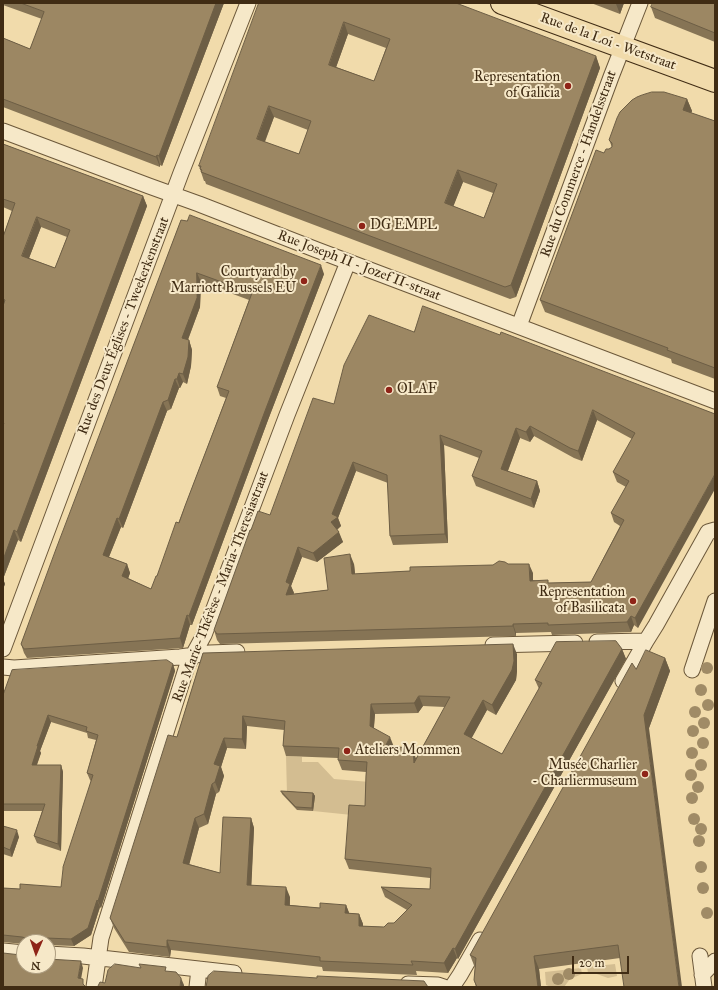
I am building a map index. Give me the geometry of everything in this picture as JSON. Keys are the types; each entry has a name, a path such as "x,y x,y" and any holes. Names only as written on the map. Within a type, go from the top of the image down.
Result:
{"main road":[{"name":"Rue de la Loi - Wetstraat","path":"502,3 715,81"}],"street":[{"name":"Rue des Deux Églises - Tweekerkenstraat","path":"3,649 173,195 248,3"},
{"name":"Rue du Commerce - Handelsstraat","path":"519,326 640,3"},
{"name":"Rue Joseph II - Jozef II-straat","path":"3,131 199,204 715,401"},
{"name":"Rue Marie-Thérèse - Maria-Theresiastraat","path":"94,987 101,938 187,666 204,635 287,415 348,262"},
{"path":"618,690 708,532 715,530"},
{"path":"692,670 715,601"},
{"path":"476,646 646,641"},
{"path":"3,668 180,657 210,652 249,652"},
{"path":"452,987 487,926"},
{"path":"3,951 16,952"},
{"path":"56,955 244,974"},
{"path":"700,956 703,981"},
{"path":"703,981 715,962"},
{"path":"196,987 199,969"},
{"path":"390,983 438,985 444,987"}],"shaded area":[{"path":"286,756 302,757 302,762 318,762 334,779 370,782 369,816 313,811 287,794"},
{"path":"615,964 617,976 608,978 594,973 588,973 587,967"},
{"path":"581,968 582,974 570,979 564,987 551,987 546,985 545,972"}],"building":[{"path":"21,3 216,3 159,156 157,155 156,157 3,99 3,38 30,49 44,12"},
{"path":"259,3 456,3 596,56 511,285 505,287 201,172 201,166 199,166","holes":["344,22 390,39 374,81 329,65","269,106 311,121 299,154 257,139","458,170 497,184 484,218 445,203"]},
{"path":"653,3 715,3 715,33 651,7"},
{"path":"652,92 664,92 687,99 683,110 715,121 715,368 667,350 668,348 540,300 596,150 604,153 606,149 612,147 612,143 609,140 620,112 632,100"},
{"path":"3,144 143,196 17,532 14,530 3,560 3,306 5,300 3,299 3,237 15,203 3,199","holes":["37,217 70,230 55,268 22,256"]},
{"path":"190,215 321,265 189,616 187,615 180,638 24,649 21,644 181,220 187,221","holes":["197,273 252,293 217,387 229,391 179,523 176,522 151,589 122,576 127,564 103,555 117,518 119,519 163,402 168,400 175,379 177,379 179,373 183,374 188,357 189,340 182,338 197,298"]},
{"path":"423,306 500,335 501,332 715,414 715,474 635,618 631,616 627,622 548,625 548,623 513,624 513,626 217,634 214,630 250,530 258,511 270,515 313,398 334,404 344,365 369,315 414,332","holes":["593,410 635,433 613,472 629,481 611,513 624,520 591,582 548,583 548,580 530,581 529,564 508,564 499,561 493,565 410,567 410,571 352,574 350,554 324,558 328,590 286,595 290,584 286,582 298,547 313,553 339,532 331,522 338,517 332,514 353,462 387,475 390,536 445,534 440,435 482,451 472,476 531,499 537,481 501,469 516,428 526,432 530,426 578,451"]},
{"path":"616,641 622,649 455,949 453,948 444,963 411,961 413,965 320,961 320,957 167,940 167,947 125,942 110,918 168,735 177,737 203,653 513,644 514,661 512,670 492,705 483,700 464,734 502,754 542,683 535,680 556,642","holes":["419,696 450,697 414,763 413,749 386,745 390,737 370,726 371,704 414,703","243,716 285,721 283,746 339,748 338,760 367,762 365,806 349,805 345,859 431,868 430,889 381,887 412,905 394,923 388,923 384,927 359,926 359,914 345,913 346,905 320,903 320,908 285,905 286,887 247,885 251,818 223,817 220,873 183,863 195,818 204,814 212,784 215,782 220,766 214,764 224,738 242,739"]},
{"path":"646,650 665,658 644,715 679,987 624,987 618,945 534,956 538,987 477,987 474,980 476,958 470,955 632,663 636,669"},
{"path":"167,660 173,664 98,901 97,900 88,928 71,939 56,938 56,934 16,934 16,936 3,935 3,888 20,889 20,884 61,887 63,867 93,775 87,773 98,735 86,731 87,727 48,715 32,765 61,765 58,844 34,836 45,804 3,804 3,695 12,670"},
{"path":"281,791 313,793 312,808 296,807"},
{"path":"3,826 17,830 10,850 3,847"},
{"path":"3,953 16,954 16,974 56,974 56,959 81,961 78,978 83,979 83,984 86,987 3,987"},
{"path":"115,964 141,968 139,964 166,967 165,971 176,972 181,978 180,987 97,987 100,982 105,983 108,970"},
{"path":"214,971 317,978 317,976 424,981 428,987 206,987 208,976"}],"place":[{"name":"Representation of Galicia","path":"568,86"},
{"name":"DG EMPL","path":"362,226"},
{"name":"Courtyard by Marriott Brussels EU","path":"304,281"},
{"name":"OLAF","path":"389,390"},
{"name":"Representation of Basilicata","path":"633,601"},
{"name":"Ateliers Mommen","path":"347,751"},
{"name":"Musée Charlier - Charliermuseum","path":"645,774"}]}
